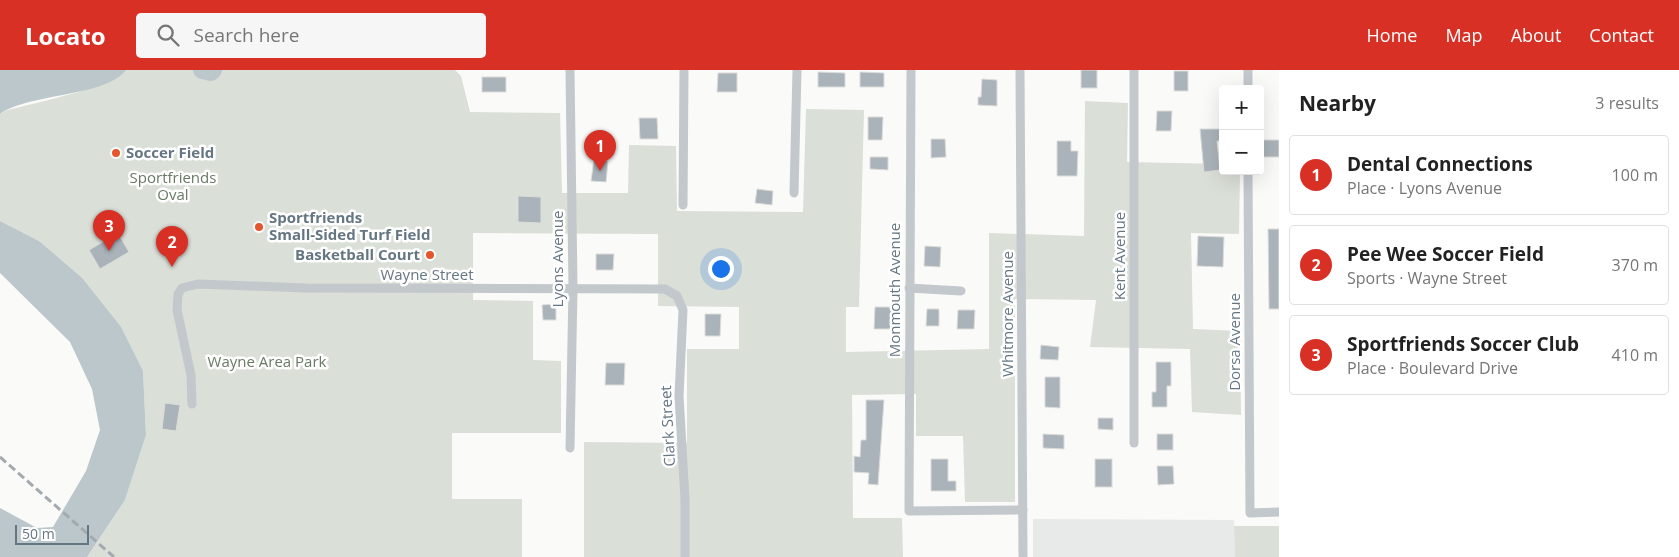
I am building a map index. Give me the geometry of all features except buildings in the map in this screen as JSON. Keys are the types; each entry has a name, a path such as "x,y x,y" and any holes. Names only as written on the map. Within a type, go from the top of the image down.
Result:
{"street":[{"name":"Lyons Avenue","path":"570,70 572,288 570,448"},
{"path":"682,205 684,70"},
{"path":"794,193 797,70"},
{"name":"Monmouth Avenue","path":"911,70 909,510 1023,510"},
{"name":"Whitmore Avenue","path":"1020,70 1023,557"},
{"name":"Kent Avenue","path":"1134,70 1134,443"},
{"path":"1248,70 1248,85"},
{"name":"Dorsa Avenue","path":"1248,175 1250,512 1279,512"},
{"name":"Wayne Street","path":"192,404 191,375 177,310 178,294 182,288 198,284 306,288 665,289 678,296"},
{"path":"909,288 961,291"},
{"name":"Clark Street","path":"678,296 683,310 679,396 685,499 685,557"}],"shaded area":[{"path":"0,70 126,70 116,79 102,85 29,102 0,114"},
{"path":"0,221 39,241 82,278 121,327 143,371 146,435 125,500 87,557 0,557 0,508 37,528 53,527 86,471 100,430 92,389 70,342 0,273"},
{"path":"1033,519 1234,520 1235,557 1033,557"}],"green space":[{"path":"126,70 455,70 461,76 470,112 560,113 562,193 628,193 629,145 676,146 677,211 803,212 806,109 864,110 859,307 846,307 846,352 989,349 989,233 1084,236 1085,101 1128,103 1127,162 1219,164 1219,175 1240,175 1239,234 1191,233 1193,329 1240,331 1241,415 1192,412 1190,349 1090,347 1096,300 1015,299 1015,502 965,502 963,436 916,436 916,394 852,395 853,518 902,518 903,557 584,557 584,442 687,443 687,349 739,349 739,307 658,306 658,234 473,233 473,300 533,301 533,360 561,361 561,433 452,433 452,499 522,499 522,557 87,557 125,500 146,435 143,371 39,241 0,221 0,114 5,111 89,89 118,76"},
{"path":"1234,526 1279,526 1279,557 1235,557"}],"waterway":[{"path":"202,70 211,72 213,70"}],"railway":[{"path":"0,457 114,557"}],"place":[{"name":"Soccer Field","path":"116,153"},
{"name":"Dental Connections","path":"600,171"},
{"name":"Sportfriends Small-Sided Turf Field","path":"259,227"},
{"name":"Sportfriends Soccer Club","path":"109,251"},
{"name":"Basketball Court","path":"430,255"},
{"name":"Pee Wee Soccer Field","path":"172,267"}],"park label":[{"name":"Sportfriends Oval","path":"173,186"},
{"name":"Wayne Area Park","path":"267,362"}]}
